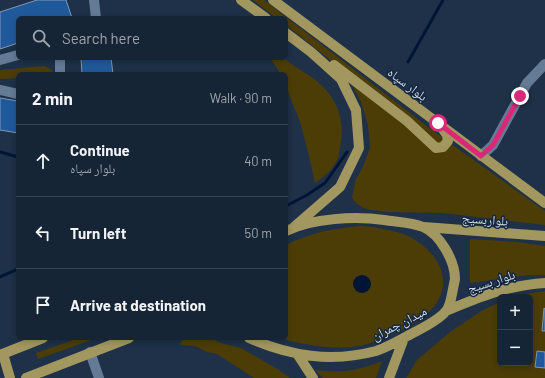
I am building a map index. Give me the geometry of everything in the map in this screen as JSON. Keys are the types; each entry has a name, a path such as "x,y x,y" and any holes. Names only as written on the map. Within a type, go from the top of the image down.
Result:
{"main road":[{"path":"241,0 263,16"},
{"name":"بلوار سپاه","path":"275,0 545,203"},
{"path":"288,35 311,52 341,79 356,110 359,148 340,186 290,229"},
{"path":"311,52 337,67 407,121 432,145 440,148 445,146 448,139 447,135 438,123"},
{"name":"میدان چمران","path":"254,340 298,355 344,357 377,350 426,327 446,311 451,299 455,278 450,257 438,239 424,227 402,222 360,218 329,220 290,229"},
{"name":"بلواربسیج","path":"424,227 545,236"},
{"name":"بلوار بسیج","path":"446,311 484,295 526,284 545,283"},
{"path":"389,378 404,338"},
{"path":"10,378 1,354 38,340"},
{"path":"26,378 124,340"},
{"path":"298,355 313,378"}],"street":[{"path":"94,0 96,16"},
{"path":"0,60 16,56"},
{"path":"60,60 60,72"},
{"path":"481,156 493,145 527,83 545,64"},
{"path":"0,90 16,94"},
{"path":"90,352 100,378"}],"shaded area":[{"path":"253,0 264,0 285,16 273,16"},
{"path":"288,19 436,133 545,211 545,225 443,213 387,212 366,209 357,204 352,198 355,181 362,169 370,148 368,125 361,102 349,79 329,59 288,27"},
{"path":"271,60 287,60 317,81 332,98 339,113 342,130 338,158 331,170 315,183 301,125 288,88 288,72 280,72"},
{"path":"45,66 53,71 16,72 16,78 0,79 0,70"},
{"path":"360,226 384,229 404,234 417,241 433,255 438,264 442,273 443,283 441,294 432,309 418,321 408,327 363,345 353,347 332,347 287,340 288,244 304,237 341,228"},
{"path":"470,239 517,242 545,246 545,275 528,275 470,283"},
{"path":"545,291 545,378 406,378 417,360 450,332 483,310 497,303 497,366 533,366 533,294 525,294"},
{"path":"73,340 91,340 38,359 36,353"},
{"path":"182,340 214,340 241,348 290,378 254,378 217,354 207,352 195,346 180,345"},
{"path":"382,361 376,378 323,378 315,370 349,370 365,367"}],"water":[{"path":"362,275 366,276 370,280 370,288 366,292 362,293 358,292 354,288 353,284 354,280 358,276"}],"building":[{"path":"37,0 66,0 71,16 16,16 16,44 0,49 0,12"},
{"path":"81,60 111,60 113,72 82,72"},
{"path":"0,98 16,101 16,133 0,130"},
{"path":"544,308 545,331 542,331"},
{"path":"537,351 545,352 545,368 535,367"}],"waterway":[{"path":"408,62 443,0"},
{"path":"0,152 16,156"},
{"path":"288,205 325,183 347,152"},
{"path":"0,277 16,270"}],"route":[{"path":"438,123 481,156 493,145 520,96"}]}
